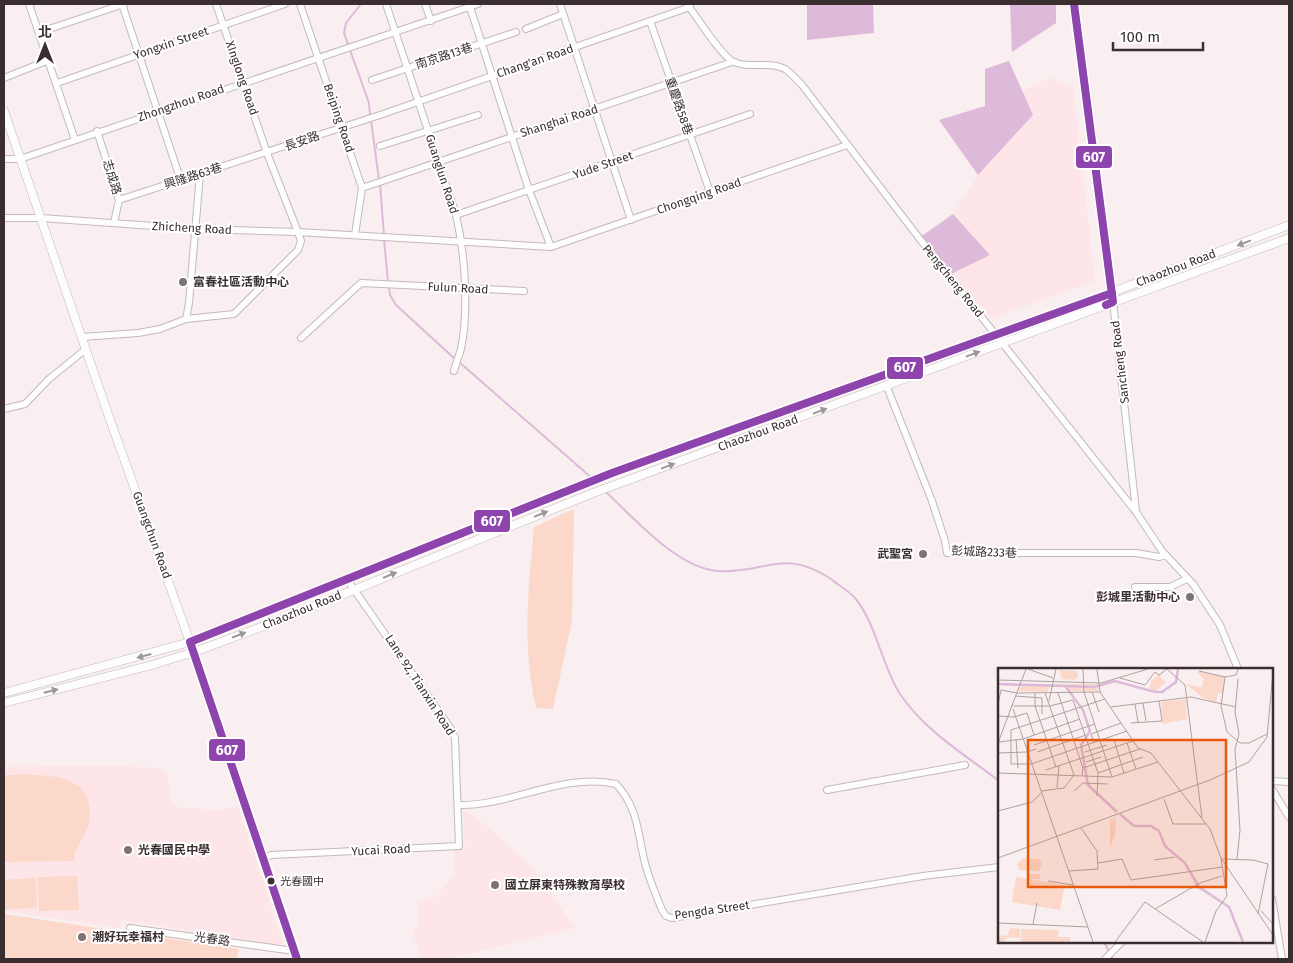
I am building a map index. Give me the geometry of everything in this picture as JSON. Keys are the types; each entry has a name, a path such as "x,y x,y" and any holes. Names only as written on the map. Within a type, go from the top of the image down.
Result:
{"main road":[{"name":"Guangchun Road","path":"4,111 194,652 297,959"},
{"name":"Chaozhou Road","path":"4,693 190,642 588,482 997,336 1289,225"},
{"name":"Chaozhou Road","path":"4,703 152,666 194,652 593,493 1289,238"}],"street":[{"path":"29,4 75,140"},
{"path":"40,32 122,4 181,180"},
{"name":"XInglong Road","path":"216,4 267,153 298,232"},
{"name":"Yongxin Street","path":"57,83 285,4"},
{"name":"Beiping Road","path":"300,4 362,188 355,235"},
{"name":"Guanglun Road","path":"386,4 456,215 462,243 464,288 461,351 455,367"},
{"path":"425,4 431,21"},
{"path":"396,33 469,5 478,4"},
{"path":"560,4 631,220"},
{"name":"Sancheng Road","path":"1074,4 1112,293 1136,512"},
{"path":"462,243 551,247 529,190 469,5"},
{"path":"688,5 722,53 732,62"},
{"name":"Chang'an Road","path":"367,120 650,21 688,5"},
{"path":"526,29 564,14"},
{"name":"重慶路58巷","path":"650,21 710,192"},
{"name":"南京路13巷","path":"372,80 516,32"},
{"name":"Zhongzhou Road","path":"20,159 353,44 396,33"},
{"path":"4,78 49,60"},
{"name":"Shanghai Road","path":"362,188 732,62"},
{"name":"Pengcheng Road","path":"732,62 747,65 768,65 784,69 802,85 847,145 1136,512 1166,555 1187,578 1220,625 1238,668"},
{"name":"Yude Street","path":"456,215 750,114"},
{"path":"380,146 478,115"},
{"name":"長安路","path":"267,153 367,120"},
{"name":"志成路","path":"97,132 119,200 114,223"},
{"name":"Chongqing Road","path":"551,247 847,145"},
{"name":"興隆路63巷","path":"119,200 267,153"},
{"path":"4,158 20,159"},
{"path":"186,319 190,303 200,174"},
{"name":"Zhicheng Road","path":"4,218 41,218 196,229 355,235 462,243"},
{"path":"82,337 160,329 186,319 234,314 298,250 301,241 298,232"},
{"name":"Fulun Road","path":"300,338 357,284 524,291"},
{"path":"4,409 25,404 55,374 86,348"},
{"name":"彭城路233巷","path":"887,386 932,501 947,553 1136,553 1160,557 1166,555"},
{"name":"Lane 92, Tianxin Road","path":"346,578 451,729 455,738 458,804"},
{"path":"1135,587 1170,587 1187,578"},
{"path":"827,790 965,765"},
{"name":"Pengda Street","path":"458,804 485,804 543,788 589,781 616,784 626,795 637,817 645,865 662,910 666,916 672,918 923,876 998,867"},
{"path":"1273,781 1289,782"},
{"path":"1273,791 1289,817"},
{"name":"Yucai Road","path":"263,859 271,855 459,846 458,804"},
{"path":"1273,905 1282,959"},
{"name":"光春路","path":"130,928 294,950"},
{"path":"1107,958 1121,943"}],"shaded area":[{"path":"807,4 873,4 874,33 807,40"},
{"path":"1010,4 1056,4 1056,23 1012,52"},
{"path":"1009,61 1033,115 978,175 939,120 985,106 985,69"},
{"path":"1050,78 1073,87 1095,281 992,318 949,275 990,255 953,214 978,175 1033,115 1022,91"},
{"path":"953,214 990,255 949,275 919,238"},
{"path":"574,509 572,621 553,709 536,708 529,661 528,639 528,596 534,527"},
{"name":"光春國民中學","path":"117,766 159,768 168,774 170,798 176,807 217,810 238,807 283,943 274,945 121,920 120,928 4,911 4,767"},
{"path":"4,775 48,776 75,784 84,792 89,805 89,822 76,851 74,861 4,862"},
{"name":"國立屏東特殊教育學校","path":"463,811 475,816 531,866 575,928 449,959 421,959 412,930 419,926 417,902 436,897 455,873 454,850 465,849"},
{"path":"77,876 79,910 39,911 38,877"},
{"path":"36,878 37,908 4,909 4,880"},
{"name":"潮好玩幸福村","path":"4,914 239,949 237,959 4,959"}],"waterway":[{"path":"361,4 346,23 344,33 369,103 370,115"},
{"path":"371,120 379,180"},
{"path":"380,184 384,235"},
{"path":"384,239 388,282"},
{"path":"389,287 390,295 396,305 455,359"},
{"path":"459,362 593,479"},
{"path":"605,491 657,540 687,561 703,568 718,571 735,571 774,564 800,565 831,579 853,595 869,620 888,670 900,694 910,707 933,731 998,780"},
{"path":"1105,943 1113,959"}],"transit line":[{"name":"607","path":"1074,4 1113,302 1106,305"},
{"name":"607","path":"297,959 190,642 612,473 1112,293"}],"place":[{"name":"富春社區活動中心","path":"183,282"},
{"name":"武聖宮","path":"923,554"},
{"name":"彭城里活動中心","path":"1190,597"},
{"name":"光春國民中學","path":"128,850"},
{"name":"光春國中","path":"271,881"},
{"name":"國立屏東特殊教育學校","path":"495,885"},
{"name":"潮好玩幸福村","path":"82,937"}]}
